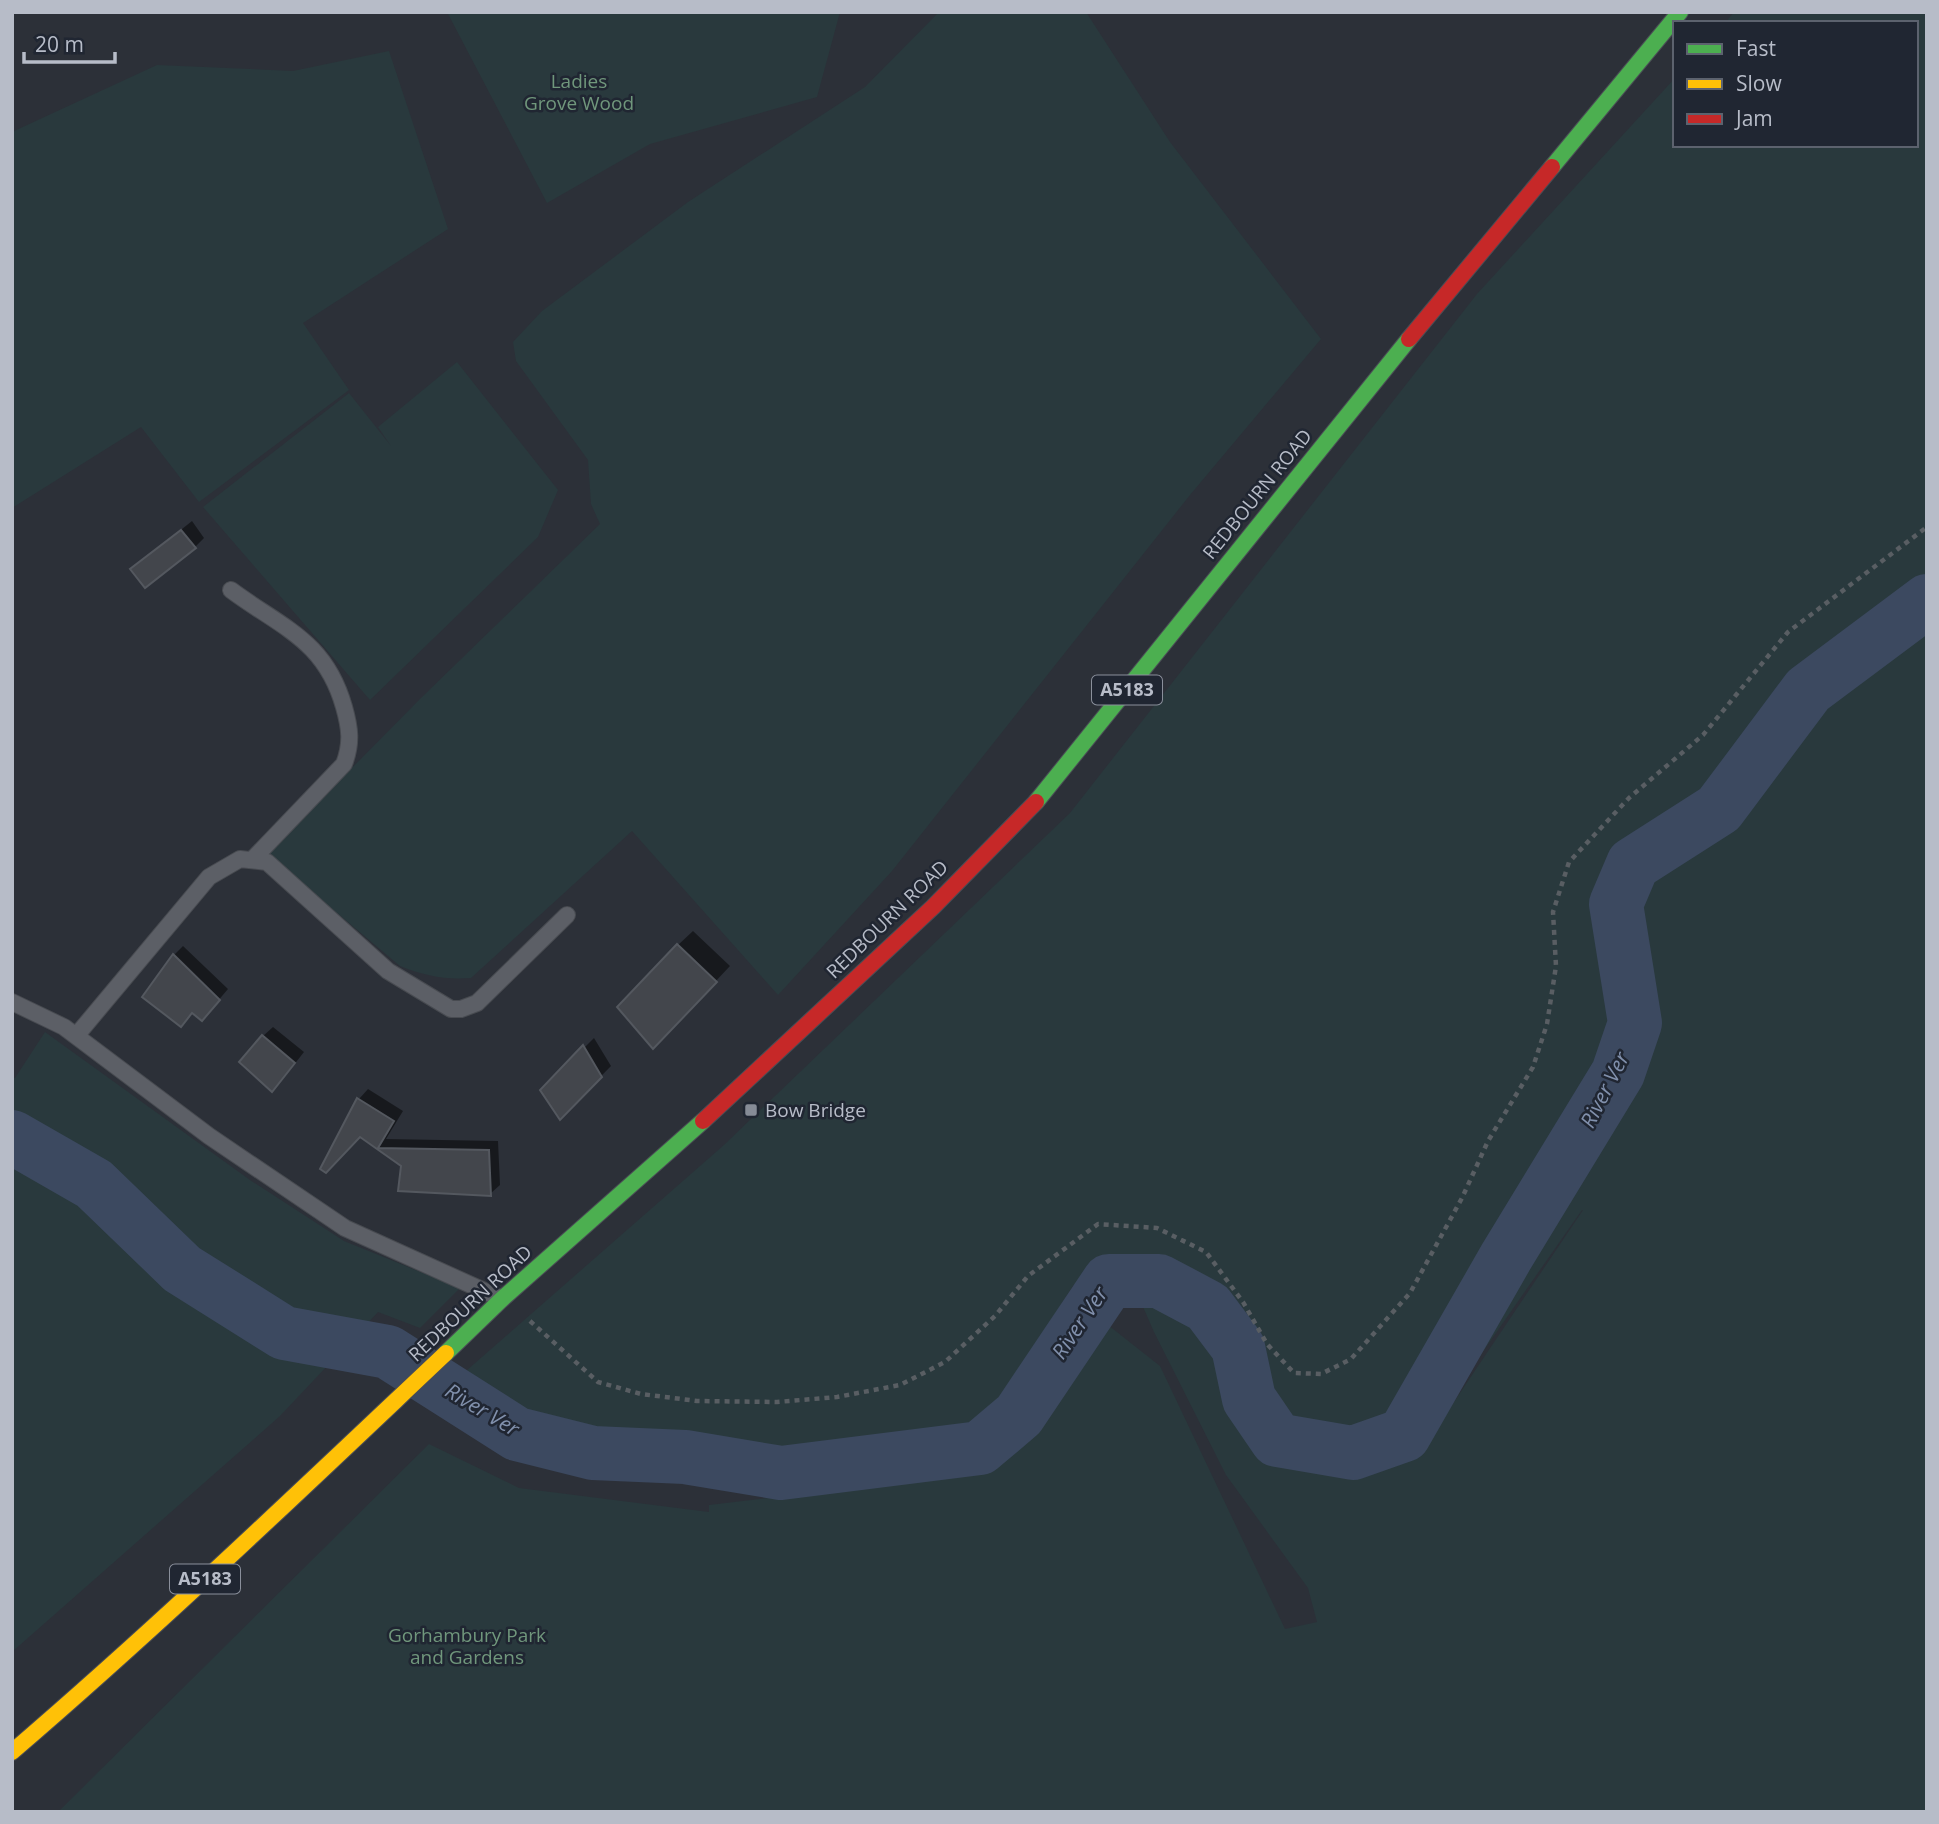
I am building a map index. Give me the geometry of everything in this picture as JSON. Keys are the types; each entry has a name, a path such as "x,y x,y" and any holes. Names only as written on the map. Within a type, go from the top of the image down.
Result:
{"main road":[{"name":"REDBOURN ROAD","path":"12,1752 88,1687 395,1403 502,1299 695,1128 933,907 1047,790 1352,408 1680,12"}],"lane":[{"path":"231,590 263,614 297,634 323,659 337,683 351,732 349,752 344,764 252,860"},
{"path":"76,1036 209,877 240,859 268,862 388,971 451,1009 461,1009 477,1003 567,915"},
{"path":"12,1002 64,1027 209,1136 345,1228 502,1299"}],"path":[{"path":"526,1317 598,1382 641,1394 696,1401 776,1402 837,1397 900,1385 945,1363 995,1316 1028,1276 1098,1224 1157,1228 1206,1252 1243,1302 1267,1344 1294,1373 1321,1374 1351,1359 1410,1293 1462,1198 1488,1140 1533,1067 1547,1024 1556,966 1553,912 1569,862 1629,798 1703,735 1788,632 1927,527"}],"green space":[{"name":"Ladies Grove Wood","path":"447,12 840,12 817,97 650,144 547,203"},
{"path":"939,12 1086,12 1170,142 1321,339 1190,495 892,871 778,995 632,831 471,978 435,976 400,966 267,854 420,699 600,524 591,504 588,460 516,361 513,342 542,311 688,202 865,87"},
{"name":"Gorhambury Park and Gardens","path":"1734,12 1927,12 1927,1812 58,1812 429,1444 519,1488 709,1512 709,1505 818,1492 976,1466 1041,1416 1108,1325 1160,1366 1285,1629 1317,1622 1308,1588 1226,1475 1154,1332 1122,1259 1073,1286 982,1428 771,1463 528,1425 458,1378 724,1145 1070,813 1477,294 1673,80 1673,147 1918,147 1918,21 1727,21","holes":["1582,1210 1583,1210 1425,1445 1414,1450"]},
{"path":"389,51 448,229 303,323 349,390 199,502 141,427 12,508 12,132 157,65 293,71"},
{"path":"457,362 558,490 538,537 370,700 203,507 349,393 391,446 378,427"},
{"path":"45,1032 250,1180 344,1241 460,1288 420,1328 378,1312 280,1416 12,1652 12,1078 15,1078"}],"building":[{"path":"181,530 196,548 145,588 130,569"},
{"path":"677,944 717,982 653,1049 617,1007"},
{"path":"173,954 220,1000 202,1021 192,1013 181,1027 142,997"},
{"path":"262,1035 295,1063 272,1092 239,1062"},
{"path":"583,1045 602,1077 560,1120 540,1090"},
{"path":"357,1098 394,1121 378,1148 489,1150 491,1196 398,1191 401,1166 360,1137 326,1173 320,1169"}],"waterway":[{"name":"River Ver","path":"12,1137 94,1184 182,1269 284,1333 388,1352 517,1434 593,1453 685,1457 781,1473 980,1448 1019,1415 1109,1281 1159,1281 1208,1307 1238,1347 1249,1399 1277,1440 1353,1453 1404,1435 1506,1257 1618,1073 1635,1023 1616,904 1633,864 1719,809 1808,690 1927,601"}],"traffic: fast":[{"path":"1552,167 1680,12"},
{"path":"1036,802 1409,339"},
{"path":"446,1353 502,1299 703,1121"}],"traffic: slow":[{"path":"12,1752 177,1605 446,1353"}],"traffic: jam":[{"path":"1409,339 1552,167"},
{"path":"703,1121 933,907 1036,802"}],"place":[{"name":"Bow Bridge","path":"751,1110"}]}
